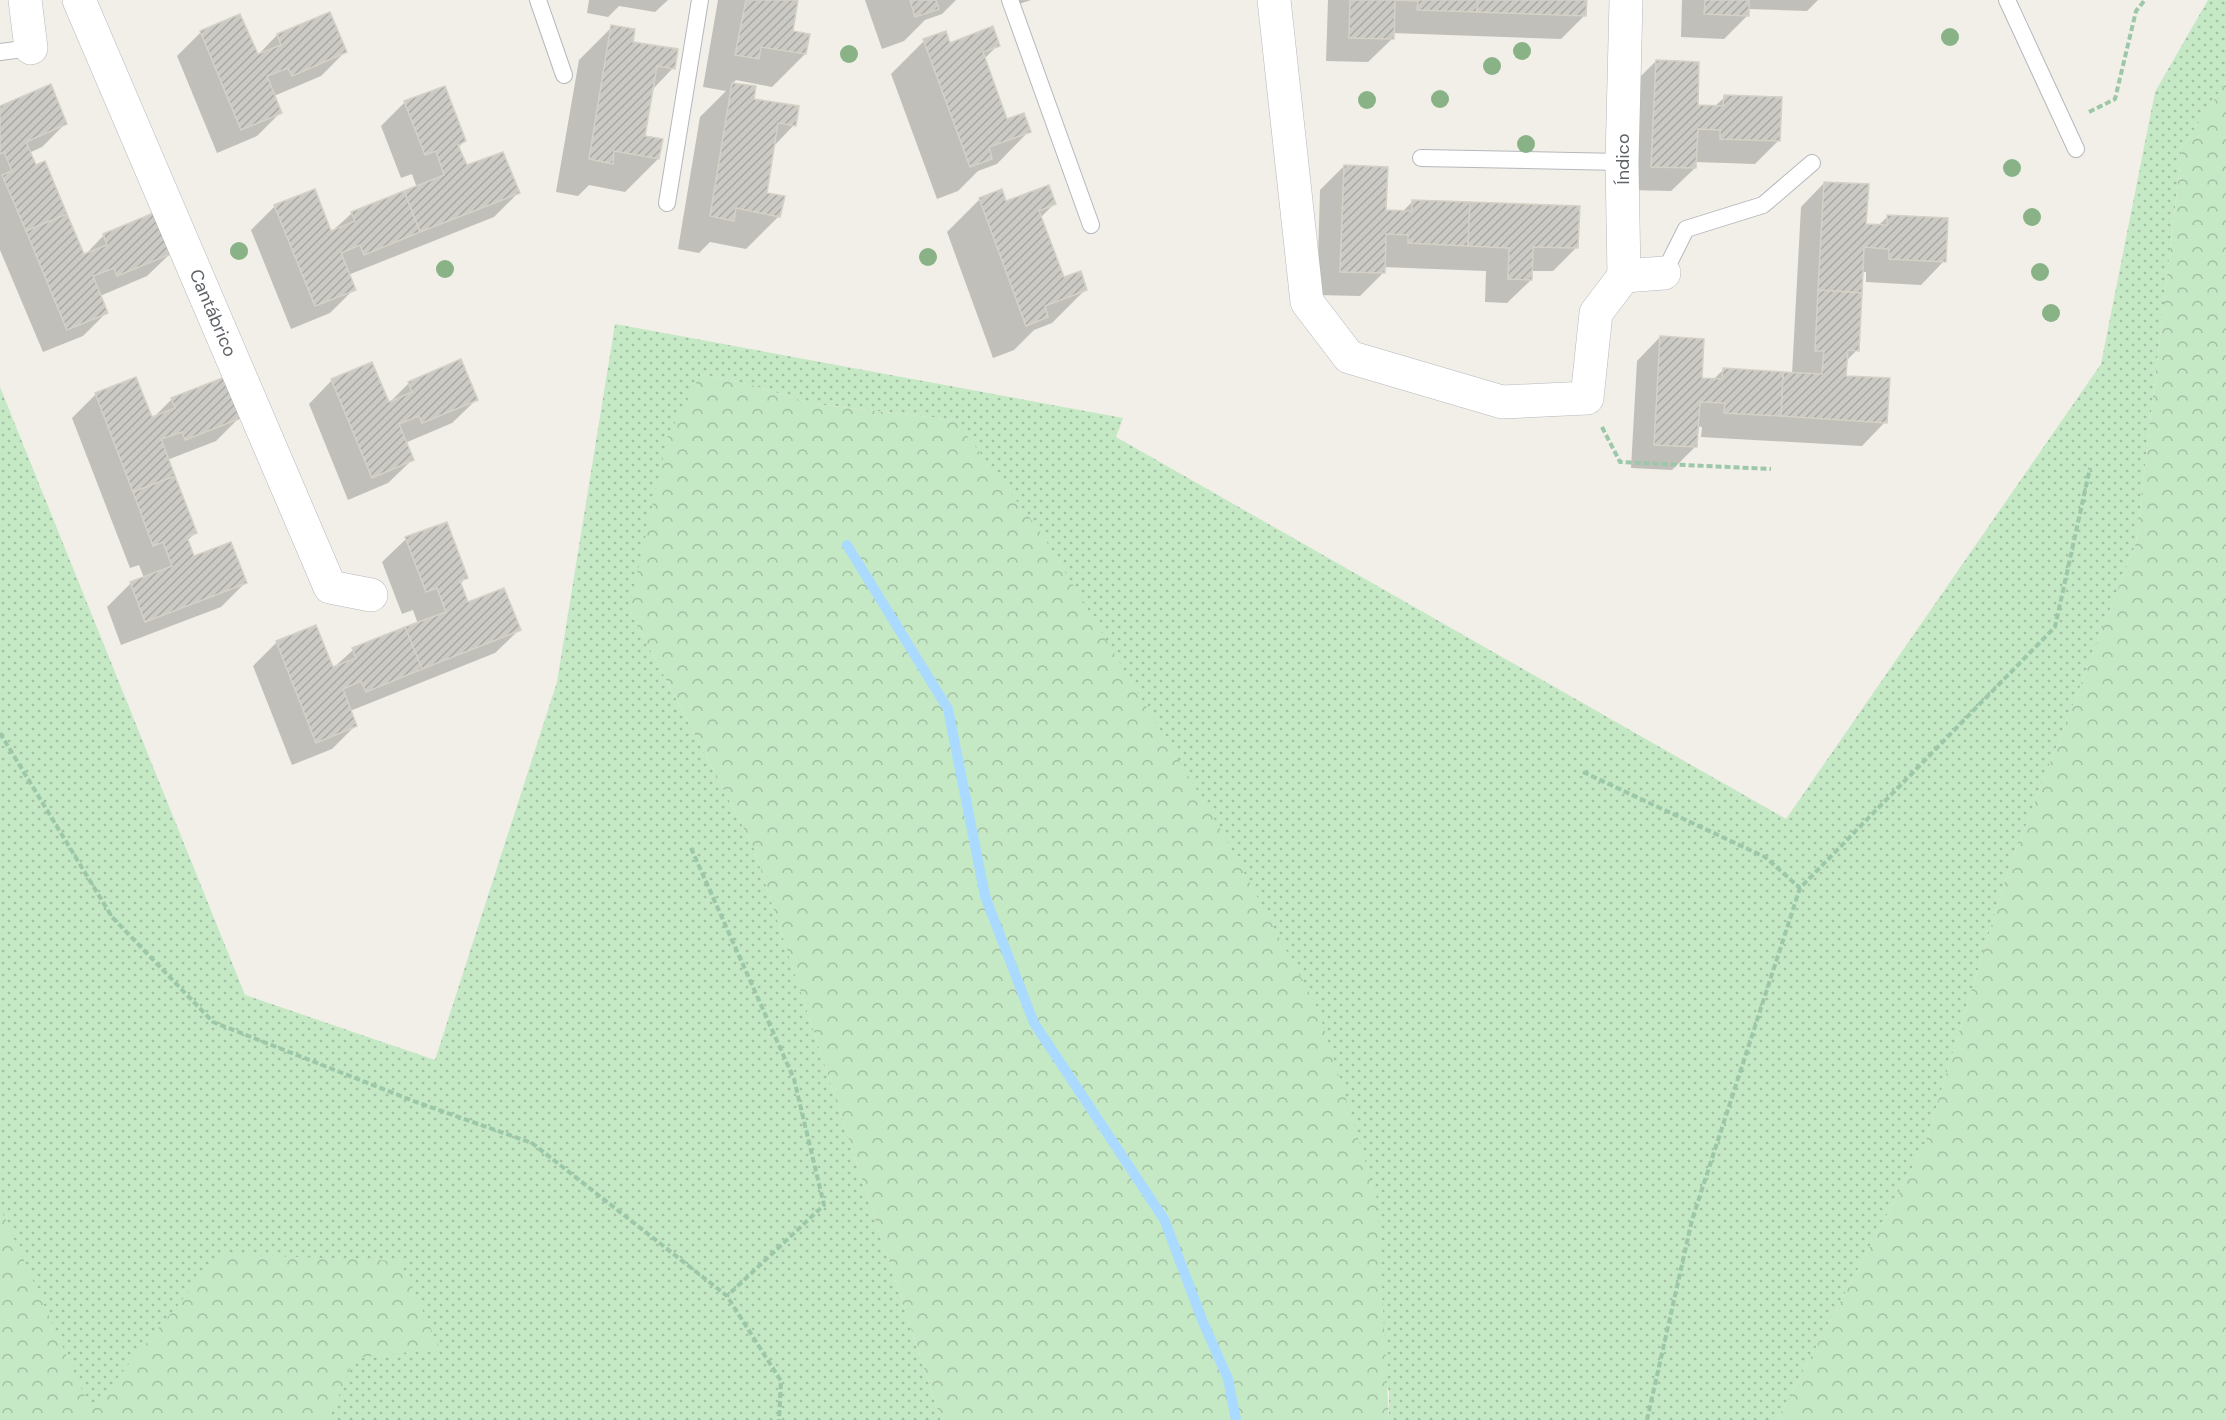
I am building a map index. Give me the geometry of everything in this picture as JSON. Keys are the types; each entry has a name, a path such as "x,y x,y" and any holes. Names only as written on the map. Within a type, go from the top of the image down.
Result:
{"street":[{"path":"15,50 25,0"},
{"name":"Cantábrico","path":"79,0 330,587 371,596"},
{"path":"1274,0 1307,302 1349,357 1502,402 1587,398 1596,313 1624,276 1664,273"},
{"name":"Índico","path":"1624,276 1622,162 1626,0"}],"lane":[{"path":"538,0 564,75"},
{"path":"667,203 700,0"},
{"path":"1010,0 1091,225"},
{"path":"2007,0 2076,149"},
{"path":"1420,158 1622,162"},
{"path":"1664,273 1686,229 1763,205 1812,163"}],"path":[{"path":"2064,124 2115,99 2136,11 2145,0"},
{"path":"1587,398 1620,462 1771,469"},
{"path":"1647,1420 1692,1220 1800,888 2055,627 2090,468"},
{"path":"0,733 112,917 213,1022 416,1102 532,1143 727,1296 781,1381 779,1420"},
{"path":"1583,772 1765,857 1800,888"},
{"path":"691,848 794,1079 824,1205 727,1296"}],"green space":[{"path":"2208,0 2226,0 2226,82 2182,148 2136,543 2008,871 1925,1144 1777,1420 1389,1420 1389,1391 955,420 814,404 751,385 701,374 629,609 753,846 941,1420 0,1420 0,387 245,995 435,1060 557,682 615,324 1123,418 1116,437 1786,819 2101,364 2155,92"},
{"path":"2226,82 2226,1420 1777,1420 1925,1144 2008,871 2136,543 2182,148"},
{"path":"701,374 751,385 814,404 955,420 1042,534 1221,830 1318,1009 1377,1199 1389,1420 941,1420 753,846 629,609 668,436"},
{"path":"0,1207 91,1410 220,1254 400,1261 440,1349 354,1358 329,1420 0,1420"}],"building":[{"path":"746,0 798,0 793,31 810,34 806,54 761,47 759,59 735,55"},
{"path":"910,0 936,0 939,9 915,17"},
{"path":"1350,0 1395,0 1394,39 1349,38"},
{"path":"1395,0 1478,0 1477,12 1417,10 1418,1"},
{"path":"1478,0 1587,0 1586,16 1477,12"},
{"path":"1705,0 1749,0 1749,16 1704,14"},
{"path":"330,12 347,52 292,76 288,68 267,76 282,113 241,130 200,31 240,14 258,54 281,45 277,34"},
{"path":"611,25 635,29 633,42 678,49 675,69 657,66 645,136 663,139 659,159 614,151 613,164 589,159"},
{"path":"993,26 1000,46 983,52 1007,119 1024,113 1031,132 989,147 992,159 970,167 923,39 946,31 950,43"},
{"path":"1656,60 1699,62 1698,105 1723,106 1724,95 1782,97 1780,141 1720,139 1720,130 1698,129 1696,168 1651,167"},
{"path":"732,83 756,86 754,99 799,106 796,126 778,123 767,193 785,196 780,217 736,208 734,221 710,216"},
{"path":"51,84 67,124 26,142 36,165 45,161 67,214 26,231 2,175 12,171 4,152 0,154 0,106"},
{"path":"445,86 466,141 458,145 467,165 503,152 520,193 420,232 404,191 444,175 436,151 425,155 404,101"},
{"path":"1344,165 1388,167 1386,210 1412,211 1412,200 1470,202 1468,246 1408,243 1408,235 1386,234 1385,273 1340,272"},
{"path":"1824,182 1869,184 1866,224 1887,225 1887,215 1948,218 1946,262 1889,259 1889,249 1864,247 1862,293 1818,290"},
{"path":"1049,185 1056,204 1039,211 1064,277 1081,271 1087,290 1045,306 1048,317 1026,326 979,198 1002,189 1006,201"},
{"path":"315,189 331,231 355,221 351,212 404,191 420,232 364,255 360,245 341,253 356,290 315,306 274,205"},
{"path":"1470,202 1580,206 1578,248 1533,247 1532,280 1508,279 1509,248 1468,246"},
{"path":"156,212 173,253 117,276 114,268 93,276 108,313 67,330 26,231 67,214 84,254 107,245 103,234"},
{"path":"1818,290 1862,293 1859,351 1848,350 1846,376 1890,378 1887,423 1781,416 1783,372 1822,374 1824,351 1815,351"},
{"path":"1660,336 1704,339 1702,378 1722,379 1723,368 1783,372 1781,416 1724,413 1725,403 1700,402 1697,447 1654,445"},
{"path":"461,359 478,400 422,423 419,416 399,424 414,460 372,478 331,379 372,362 389,402 412,392 408,382"},
{"path":"136,377 152,417 175,408 171,398 225,377 241,418 185,440 182,432 161,439 175,476 133,492 95,393"},
{"path":"175,476 197,533 187,537 194,556 231,542 247,583 145,622 130,582 172,566 163,542 153,546 133,492"},
{"path":"447,522 468,578 460,581 468,602 504,588 521,630 422,669 405,627 446,612 437,588 426,592 405,537"},
{"path":"316,625 333,667 356,658 352,648 405,627 422,669 366,692 361,681 343,689 357,726 316,743 276,641"}],"waterway":[{"path":"847,545 948,709 985,896 1034,1023 1164,1219 1203,1322 1228,1379 1236,1420"}]}
